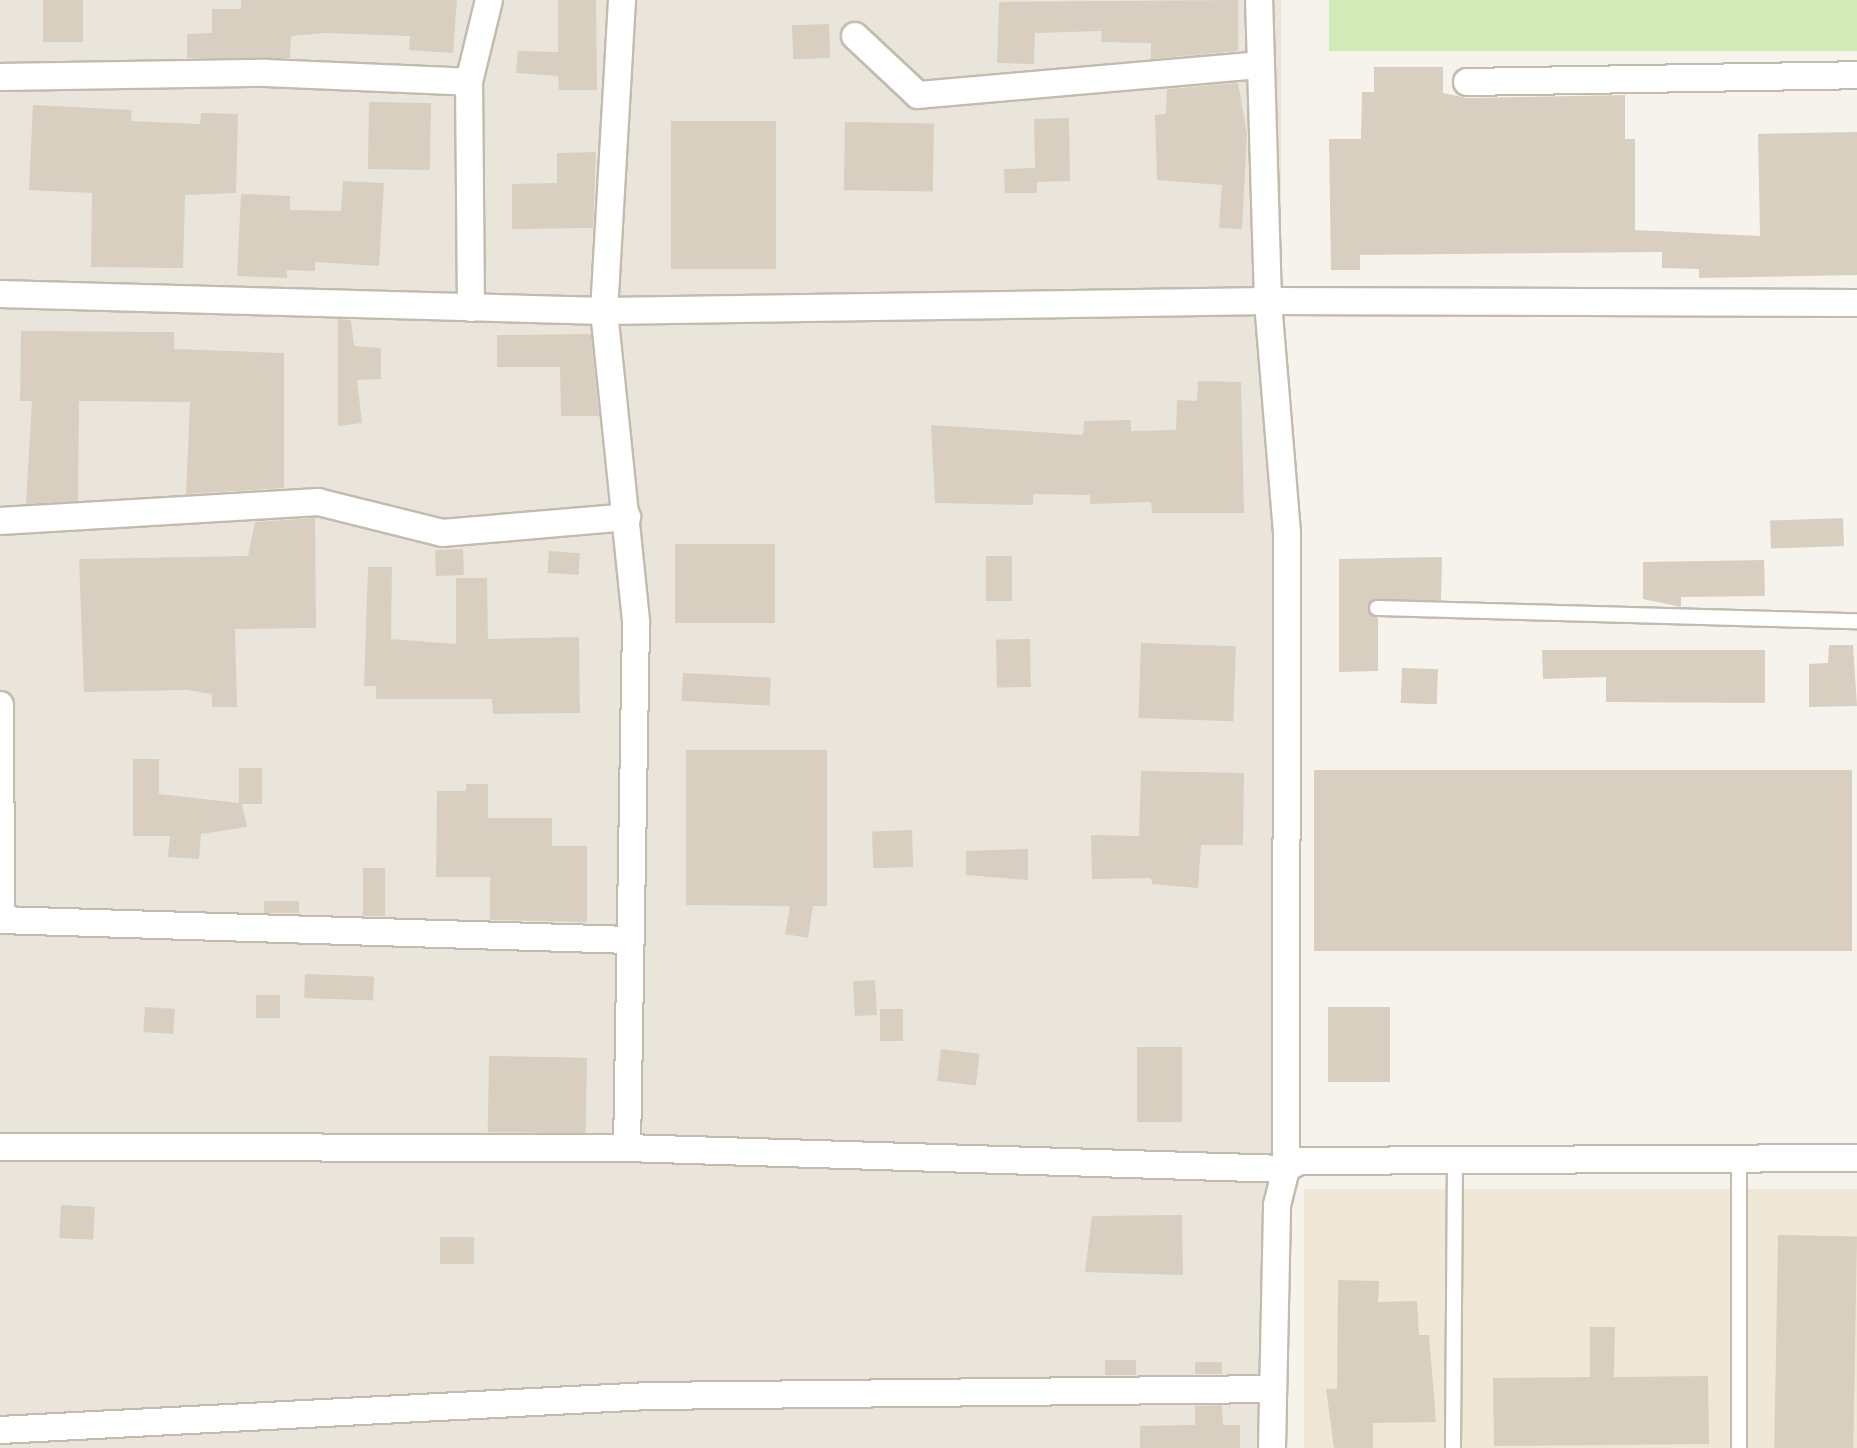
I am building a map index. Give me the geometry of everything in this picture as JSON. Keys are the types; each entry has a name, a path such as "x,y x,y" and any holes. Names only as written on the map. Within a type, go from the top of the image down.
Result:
{"street":[{"path":"471,308 469,82 489,0"},
{"path":"622,0 604,311 636,623 627,1148"},
{"path":"1259,0 1258,65 1268,301 1287,533 1286,1169 1277,1205 1272,1448"},
{"path":"855,36 902,83 926,96 1258,65"},
{"path":"0,77 266,73 469,82"},
{"path":"1467,82 1857,75"},
{"path":"0,294 604,311 1268,301 1857,303"},
{"path":"0,521 318,502 442,533 627,517"},
{"path":"0,705 0,920 631,940"},
{"path":"0,1147 627,1148 1286,1169 1324,1157 1857,1158"},
{"path":"0,1430 648,1396 1272,1389"}],"lane":[{"path":"1377,608 1857,621"},
{"path":"1453,1448 1455,1157"},
{"path":"1739,1448 1740,1158"}],"shaded area":[{"path":"0,0 1281,0 1281,1448 0,1448"},
{"path":"1304,1189 1857,1189 1857,1448 1304,1448"}],"green space":[{"path":"1329,0 1857,0 1857,51 1329,51"}],"building":[{"path":"43,0 83,0 83,42 43,42"},
{"path":"241,0 457,0 453,53 409,50 410,36 325,33 291,36 290,58 187,58 187,34 212,33 212,9 241,9"},
{"path":"558,0 596,0 597,90 559,90 558,76 516,73 518,51 558,52"},
{"path":"1238,0 1238,51 1151,59 1151,43 1101,42 1102,31 1035,33 1034,64 997,63 999,2"},
{"path":"829,24 830,58 793,59 792,25"},
{"path":"1374,67 1443,67 1443,93 1467,98 1625,95 1625,139 1635,139 1635,230 1760,236 1758,134 1857,132 1857,275 1699,278 1699,269 1662,268 1662,252 1360,255 1360,270 1331,270 1329,139 1361,139 1362,92 1374,92"},
{"path":"1238,83 1247,134 1242,229 1219,228 1222,185 1157,180 1155,115 1166,114 1167,89"},
{"path":"369,102 431,103 430,170 368,169"},
{"path":"33,105 132,110 131,121 200,124 201,113 238,114 236,193 185,195 183,268 91,267 92,193 29,190"},
{"path":"1069,118 1070,181 1037,182 1037,193 1005,193 1004,169 1035,168 1034,119"},
{"path":"671,121 776,121 776,269 671,269"},
{"path":"845,122 934,124 933,192 844,190"},
{"path":"596,152 593,228 512,229 512,184 557,183 557,153"},
{"path":"343,181 384,183 379,266 315,262 315,271 287,270 287,278 237,276 241,194 290,196 290,210 341,211"},
{"path":"338,319 351,320 354,346 381,348 381,379 357,380 362,423 338,426"},
{"path":"21,331 174,332 174,349 284,353 284,488 186,494 190,402 79,401 78,501 26,504 32,401 20,401"},
{"path":"591,334 599,416 561,416 560,367 497,367 497,335"},
{"path":"1198,381 1241,382 1244,513 1152,513 1151,502 1090,504 1090,495 1033,494 1033,505 935,503 931,425 1083,435 1084,421 1131,420 1131,431 1176,430 1177,400 1197,401"},
{"path":"315,518 316,628 235,629 237,707 212,707 212,694 186,690 84,692 79,559 248,556 255,522"},
{"path":"1843,518 1844,546 1771,549 1770,521"},
{"path":"675,544 775,544 775,623 675,623"},
{"path":"463,549 464,575 436,576 435,550"},
{"path":"549,551 580,553 578,575 547,573"},
{"path":"986,556 1012,556 1012,601 986,601"},
{"path":"1442,557 1441,600 1369,604 1369,613 1378,618 1378,671 1339,672 1339,559"},
{"path":"1764,560 1765,596 1681,597 1681,607 1643,599 1643,562"},
{"path":"368,567 392,567 391,639 456,644 456,578 487,578 488,639 579,637 580,713 493,714 492,699 376,699 376,686 364,686"},
{"path":"1030,639 1031,687 997,688 996,640"},
{"path":"1141,643 1236,646 1233,721 1138,718"},
{"path":"1829,645 1853,645 1857,706 1809,707 1809,664 1828,663"},
{"path":"1542,650 1765,650 1765,703 1606,702 1606,677 1543,679"},
{"path":"1402,668 1438,669 1437,704 1401,703"},
{"path":"683,673 771,678 769,706 682,701"},
{"path":"686,750 827,750 827,906 813,906 808,938 785,934 790,906 686,905"},
{"path":"133,759 159,759 159,794 239,803 239,768 262,768 262,804 242,804 247,827 201,834 199,859 168,857 170,836 133,836"},
{"path":"1314,770 1852,770 1852,951 1314,951"},
{"path":"1141,771 1244,773 1243,845 1201,845 1198,888 1152,884 1151,878 1092,879 1091,835 1139,836"},
{"path":"466,784 488,784 488,818 552,818 552,846 587,846 587,922 490,920 490,877 436,877 437,791 466,791"},
{"path":"912,830 913,867 873,868 872,831"},
{"path":"1028,849 1028,880 966,875 966,851"},
{"path":"363,868 385,868 385,916 363,916"},
{"path":"264,901 299,901 299,913 264,913"},
{"path":"305,974 374,976 373,1000 304,998"},
{"path":"875,980 877,1015 855,1016 853,981"},
{"path":"256,995 280,995 280,1018 256,1018"},
{"path":"145,1007 175,1009 173,1034 143,1032"},
{"path":"1328,1007 1390,1007 1390,1082 1328,1082"},
{"path":"880,1009 903,1009 903,1041 880,1041"},
{"path":"1137,1047 1182,1047 1182,1122 1137,1122"},
{"path":"941,1049 980,1054 976,1086 937,1081"},
{"path":"489,1056 587,1058 586,1134 488,1132"},
{"path":"61,1205 95,1207 93,1240 59,1238"},
{"path":"1182,1215 1183,1275 1085,1272 1092,1216"},
{"path":"1778,1235 1857,1236 1853,1448 1774,1448"},
{"path":"440,1237 474,1237 474,1264 440,1264"},
{"path":"1338,1280 1379,1281 1378,1302 1417,1301 1419,1335 1429,1335 1436,1422 1373,1423 1373,1448 1334,1448 1326,1389 1337,1389"},
{"path":"1590,1327 1615,1327 1614,1377 1708,1376 1709,1444 1494,1446 1493,1378 1590,1377"},
{"path":"1105,1360 1136,1360 1136,1375 1105,1375"},
{"path":"1195,1362 1222,1362 1222,1374 1195,1374"},
{"path":"1222,1405 1223,1425 1240,1425 1240,1448 1140,1448 1140,1426 1195,1425 1195,1406"}]}
